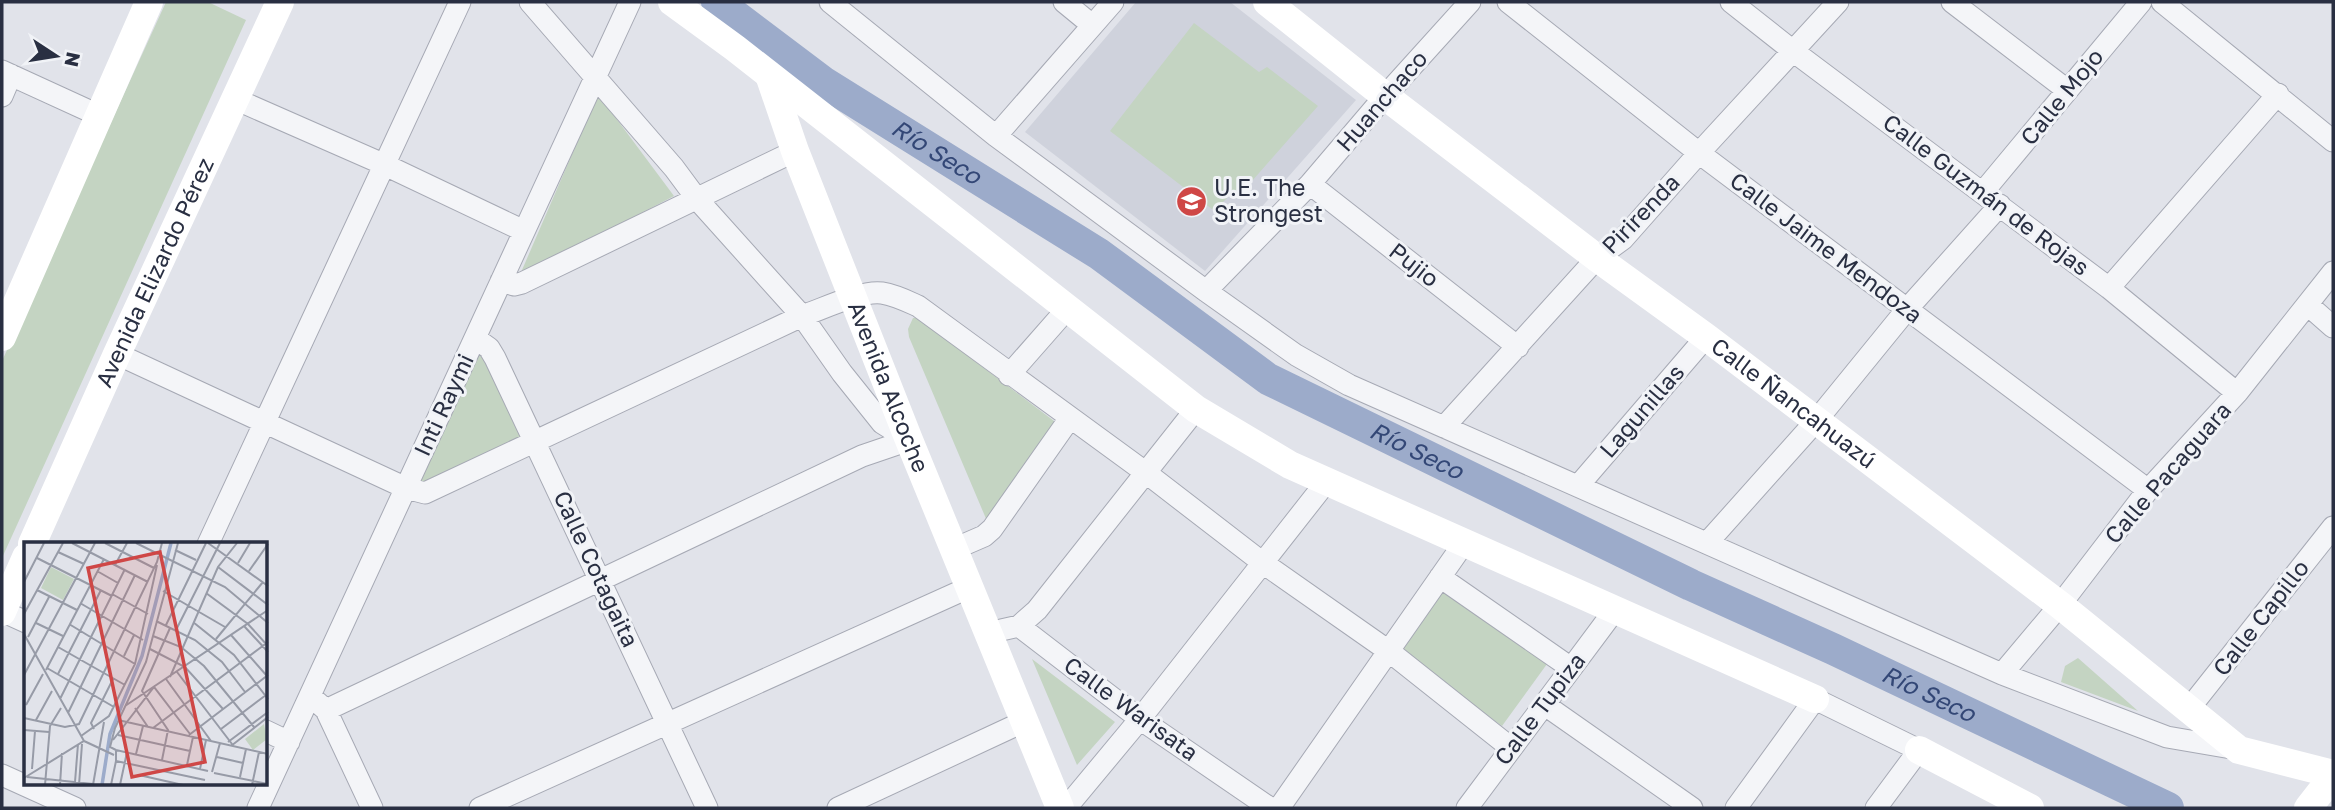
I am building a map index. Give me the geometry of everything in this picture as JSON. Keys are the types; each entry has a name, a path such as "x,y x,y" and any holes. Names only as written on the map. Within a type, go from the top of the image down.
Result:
{"street":[{"path":"2,337 149,2"},
{"path":"209,542 460,2"},
{"path":"530,2 674,168 697,199 802,316 882,423 909,440"},
{"name":"Inti Raymi","path":"258,808 289,742 318,703 406,488 630,2"},
{"path":"672,2 735,48 1196,409 1290,465 1815,699 2030,808"},
{"path":"830,2 996,136 1206,292 1296,355 1349,385 2002,674 2167,737 2239,750"},
{"path":"1064,2 1092,25"},
{"path":"996,136 1113,2"},
{"name":"Calle Ñancahuazú","path":"1266,2 1597,258 1706,337 2060,605 2239,750 2333,775"},
{"name":"Huanchaco","path":"1206,292 1310,184 1470,2"},
{"name":"Calle Jaime Mendoza","path":"1508,2 1699,153 2148,490"},
{"name":"Calle Guzmán de Rojas","path":"1731,2 2109,288 2237,393"},
{"name":"Pirirenda","path":"1444,427 1597,258 1623,239 1838,2"},
{"path":"1952,2 2067,90"},
{"name":"Calle Mojo","path":"1707,543 1816,421 1908,308 1992,199 2067,90 2141,2"},
{"path":"2162,2 2333,141"},
{"name":"Avenida Elizardo Pérez","path":"33,542 277,3"},
{"path":"2,96 6,73 99,115"},
{"name":"Avenida Alcoche","path":"771,78 795,151 909,440 1060,808"},
{"path":"2109,288 2278,94"},
{"path":"235,99 383,163 524,231"},
{"path":"501,281 514,285 522,283 795,151"},
{"name":"Pujio","path":"1310,184 1518,347"},
{"name":"Calle Pacaguara","path":"2002,674 2060,605 2148,490 2237,393 2333,272"},
{"path":"117,354 264,424 406,488 425,493 802,316 879,292 918,306 1145,472 1263,564 1390,652 1511,748"},
{"path":"2308,305 2333,327"},
{"path":"1009,375 1067,309"},
{"name":"Lagunillas","path":"1578,486 1706,337"},
{"name":"Calle Cotagaita","path":"475,338 489,348 536,442 707,808"},
{"path":"988,633 1018,626 1037,610 1196,409"},
{"path":"954,549 984,536 992,529 1070,418"},
{"path":"372,808 318,703 601,581 862,456 909,440"},
{"path":"1066,808 1140,719 1327,481"},
{"name":"Calle Capillo","path":"2188,710 2333,527"},
{"path":"1279,808 1464,543"},
{"path":"24,562 2,611 24,621"},
{"path":"1440,577 1571,668"},
{"path":"480,808 970,587"},
{"name":"Calle Tupiza","path":"1474,806 1511,748 1614,611"},
{"name":"Calle Warisata","path":"1018,626 1140,719 1270,808"},
{"path":"1736,808 1815,699"},
{"path":"1545,705 1692,808"},
{"path":"838,808 1025,721"},
{"path":"268,732 289,742"},
{"path":"1876,808 1919,750"},
{"path":"2,775 24,785"},
{"path":"2308,808 2333,775"},
{"path":"26,786 75,808"}],"shaded area":[{"name":"U.E. The Strongest","path":"1136,2 1230,2 1356,100 1205,271 1025,132"}],"green space":[{"path":"166,2 208,2 246,20 2,558 2,361"},
{"path":"1194,23 1259,72 1267,67 1318,106 1237,198 1232,193 1221,204 1226,211 1221,216 1110,131"},
{"path":"598,94 674,196 519,277"},
{"path":"913,318 918,318 1058,424 987,521 909,337 908,329"},
{"path":"481,346 523,436 415,488"},
{"path":"1441,587 1547,664 1502,726 1396,649"},
{"path":"2078,658 2138,711 2061,682 2065,666"},
{"path":"1032,659 1115,722 1077,765"}],"waterway":[{"name":"Río Seco","path":"717,2 823,82 1099,254 1268,379 1691,585 1833,649 2168,808"}],"place":[{"name":"U.E. The Strongest","path":"1191,201"}]}
